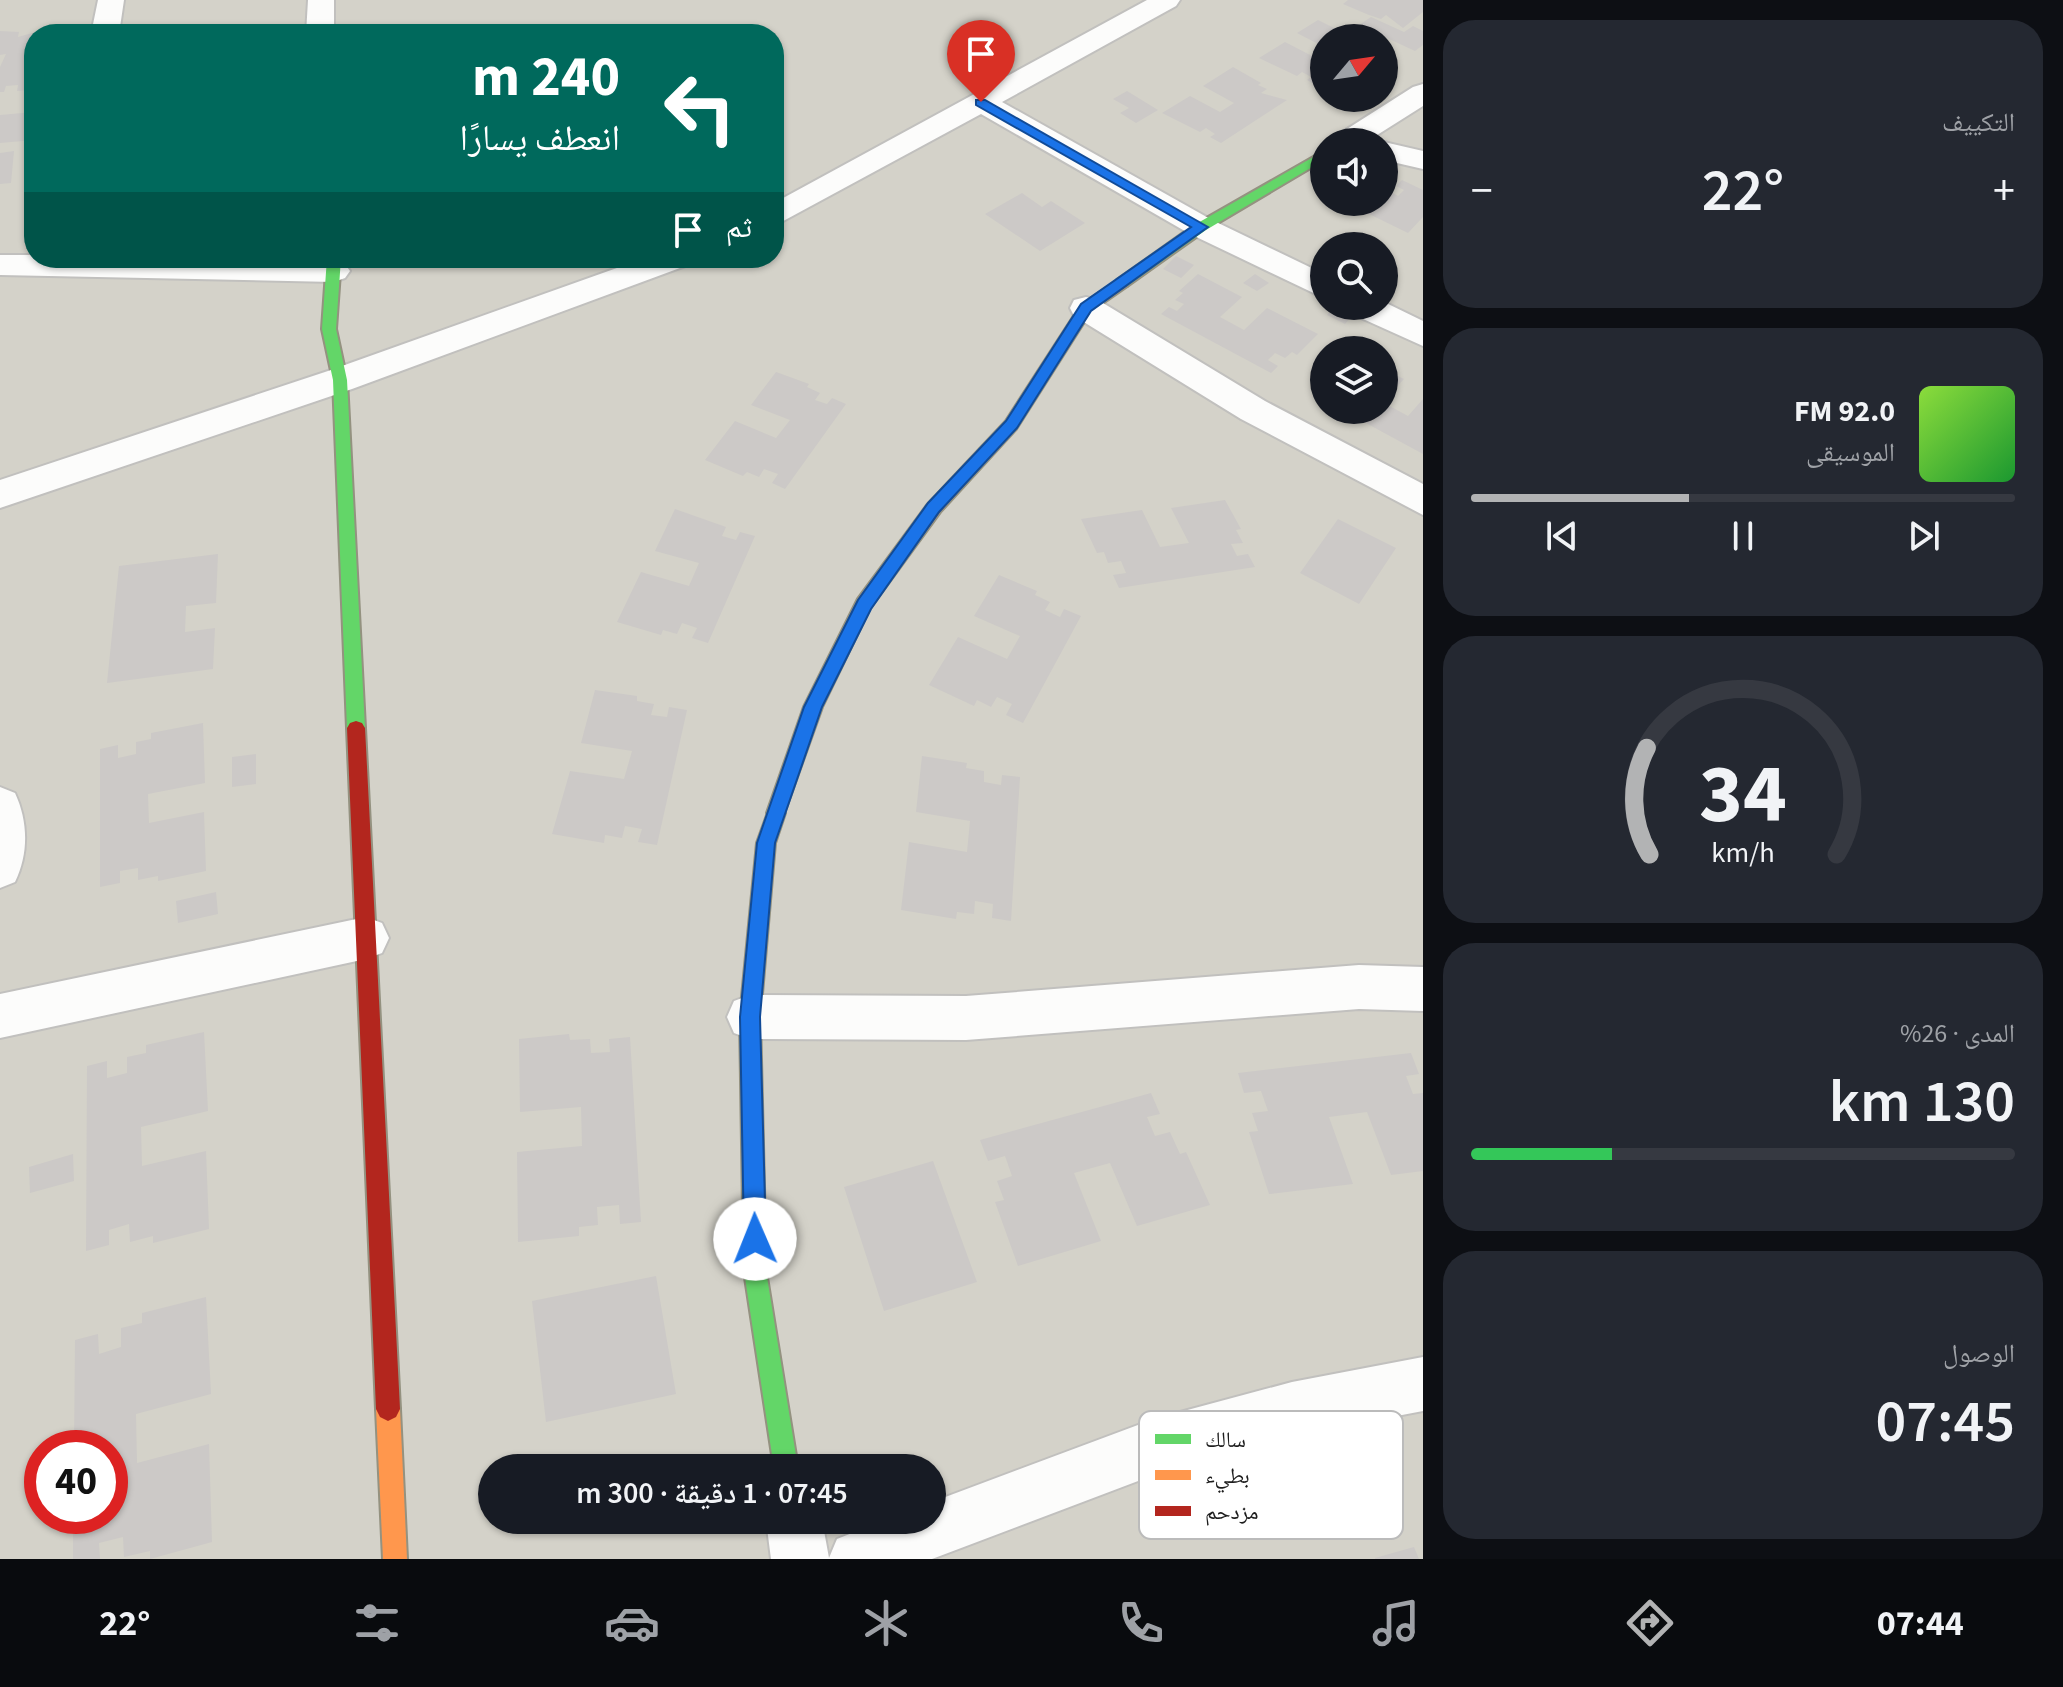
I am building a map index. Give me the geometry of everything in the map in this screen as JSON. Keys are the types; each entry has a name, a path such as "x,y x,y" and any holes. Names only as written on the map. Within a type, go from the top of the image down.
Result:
{"street":[{"path":"107,24 111,0"},
{"path":"320,24 321,0"},
{"path":"784,210 1167,0"},
{"path":"1368,128 1423,93"},
{"path":"981,102 1201,227 1310,280"},
{"path":"1398,154 1423,160"},
{"path":"784,1454 755,1271 750,1017 766,843 813,707 864,604 934,508 1011,425 1086,308 1201,227 1310,163"},
{"path":"0,265 24,264"},
{"path":"334,268 329,329 340,380 395,1559"},
{"path":"0,494 340,380 649,268"},
{"path":"1086,308 1253,410 1423,501"},
{"path":"1392,320 1423,335"},
{"path":"0,806 5,820 0,868"},
{"path":"0,1016 366,938"},
{"path":"750,1017 966,1018 1359,987 1423,989"},
{"path":"1285,1411 1423,1384"},
{"path":"857,1559 1139,1453"},
{"path":"796,1534 800,1559"}],"shaded area":[{"path":"0,0 1423,0 1423,1559 0,1559"}],"building":[{"path":"1348,0 1423,0 1423,12 1403,28 1386,15 1381,19 1343,4"},
{"path":"1371,17 1386,24 1360,24"},
{"path":"1310,25 1310,40 1297,33"},
{"path":"1413,26 1423,31 1423,45 1415,51 1398,43 1398,29 1404,32"},
{"path":"0,31 19,32 18,37 24,35 24,90 17,91 18,85 6,86 4,92 0,92 0,67 6,54 0,55"},
{"path":"1285,42 1310,55 1310,76 1302,72 1297,76 1259,58"},
{"path":"1233,67 1261,83 1258,85 1267,89 1261,93 1287,100 1221,143 1210,137 1215,134 1206,128 1200,132 1162,113 1190,96 1220,112 1234,103 1203,86"},
{"path":"1127,91 1158,110 1136,123 1120,113 1129,108 1113,99"},
{"path":"24,113 24,141 0,143 0,115"},
{"path":"14,151 11,183 0,184 0,153"},
{"path":"1402,180 1423,190 1423,217 1408,233 1373,216 1398,216 1398,196 1404,190 1398,184"},
{"path":"1022,193 1042,207 1051,201 1085,223 1040,251 985,214"},
{"path":"1176,256 1194,265 1181,278 1163,269"},
{"path":"1198,274 1242,297 1220,317 1244,330 1267,308 1318,334 1310,336 1310,342 1297,355 1292,352 1285,358 1275,353 1268,360 1278,366 1271,373 1161,314 1169,307 1177,311 1184,304 1175,300 1183,293 1179,291"},
{"path":"1255,274 1269,283 1257,291 1243,283"},
{"path":"776,372 809,384 807,387 820,393 815,400 827,404 832,398 846,404 785,489 772,483 778,474 764,469 759,477 747,472 743,476 705,460 735,421 776,438 790,420 751,405"},
{"path":"1423,399 1423,454 1368,424 1398,424 1398,411 1408,416"},
{"path":"1225,500 1241,529 1236,530 1243,543 1231,544 1237,556 1248,554 1255,567 1119,588 1113,575 1126,573 1121,561 1108,563 1104,552 1097,553 1081,519 1142,510 1160,547 1189,543 1171,508"},
{"path":"675,509 726,527 722,536 736,540 740,532 755,536 708,643 692,638 697,628 682,623 677,634 663,630 661,635 617,622 641,572 689,586 699,563 655,551"},
{"path":"1338,519 1396,548 1359,604 1300,573"},
{"path":"218,554 216,603 186,606 185,632 215,628 213,669 107,683 119,566"},
{"path":"999,575 1037,591 1035,595 1050,602 1045,610 1060,617 1064,609 1081,616 1023,723 1006,715 1012,704 997,697 991,707 977,700 974,706 929,685 958,637 1007,659 1020,636 974,616"},
{"path":"595,690 637,696 637,701 654,704 651,715 667,717 669,707 687,710 657,845 638,842 642,829 625,826 622,838 605,835 604,843 552,834 570,771 624,779 632,751 581,743"},
{"path":"203,723 205,783 148,794 149,823 204,812 206,871 158,881 158,876 138,880 138,868 120,871 120,883 100,887 100,749 118,745 118,758 136,754 136,742 151,739 151,733"},
{"path":"256,754 256,784 232,787 232,757"},
{"path":"922,756 967,763 966,768 984,771 984,782 1001,785 1002,775 1020,777 1011,921 992,918 993,904 975,901 974,914 957,912 956,919 901,910 909,842 967,852 970,821 916,812"},
{"path":"216,892 218,914 178,923 176,901"},
{"path":"204,1032 208,1111 141,1127 142,1166 206,1151 209,1229 153,1243 153,1236 130,1242 129,1224 109,1230 109,1245 86,1251 87,1066 107,1061 107,1078 127,1073 127,1057 146,1053 146,1045"},
{"path":"569,1034 570,1040 590,1039 591,1053 610,1052 609,1039 630,1037 641,1222 620,1224 619,1205 597,1207 598,1225 579,1227 579,1236 518,1242 517,1152 582,1146 581,1107 520,1112 519,1039"},
{"path":"1411,1053 1419,1074 1406,1076 1413,1094 1423,1093 1423,1171 1391,1175 1367,1112 1329,1117 1353,1184 1269,1194 1249,1132 1258,1131 1252,1113 1268,1111 1261,1091 1244,1093 1238,1073"},
{"path":"1151,1093 1160,1114 1147,1117 1155,1136 1170,1132 1180,1154 1186,1152 1210,1205 1137,1226 1110,1163 1074,1173 1101,1241 1018,1266 995,1202 1004,1200 997,1181 1012,1176 1005,1156 988,1161 980,1140"},
{"path":"73,1154 74,1181 30,1193 29,1167"},
{"path":"933,1161 977,1282 884,1311 844,1187"},
{"path":"656,1276 676,1394 546,1422 532,1301"},
{"path":"206,1297 211,1394 136,1414 137,1463 209,1444 212,1542 150,1559 150,1551 124,1557 123,1537 99,1543 100,1559 73,1559 73,1534 128,1534 128,1430 74,1430 75,1340 98,1334 99,1354 121,1347 121,1328 142,1323 142,1313"},
{"path":"1414,1547 1419,1559 1375,1559 1375,1558"}],"traffic: fast":[{"path":"1122,283 1201,227 1310,163"},
{"path":"333,268 329,329 340,380 356,728"},
{"path":"776,813 766,843 750,1017 755,1271 784,1454"}],"traffic: slow":[{"path":"388,1409 395,1559"}],"traffic: jam":[{"path":"776,813 813,707 864,604 934,508 1011,425 1086,308 1122,283"},
{"path":"356,728 388,1409"}],"route":[{"path":"755,1239 750,1017 766,843 813,707 864,604 934,508 1011,425 1086,308 1201,227 981,102"}]}
